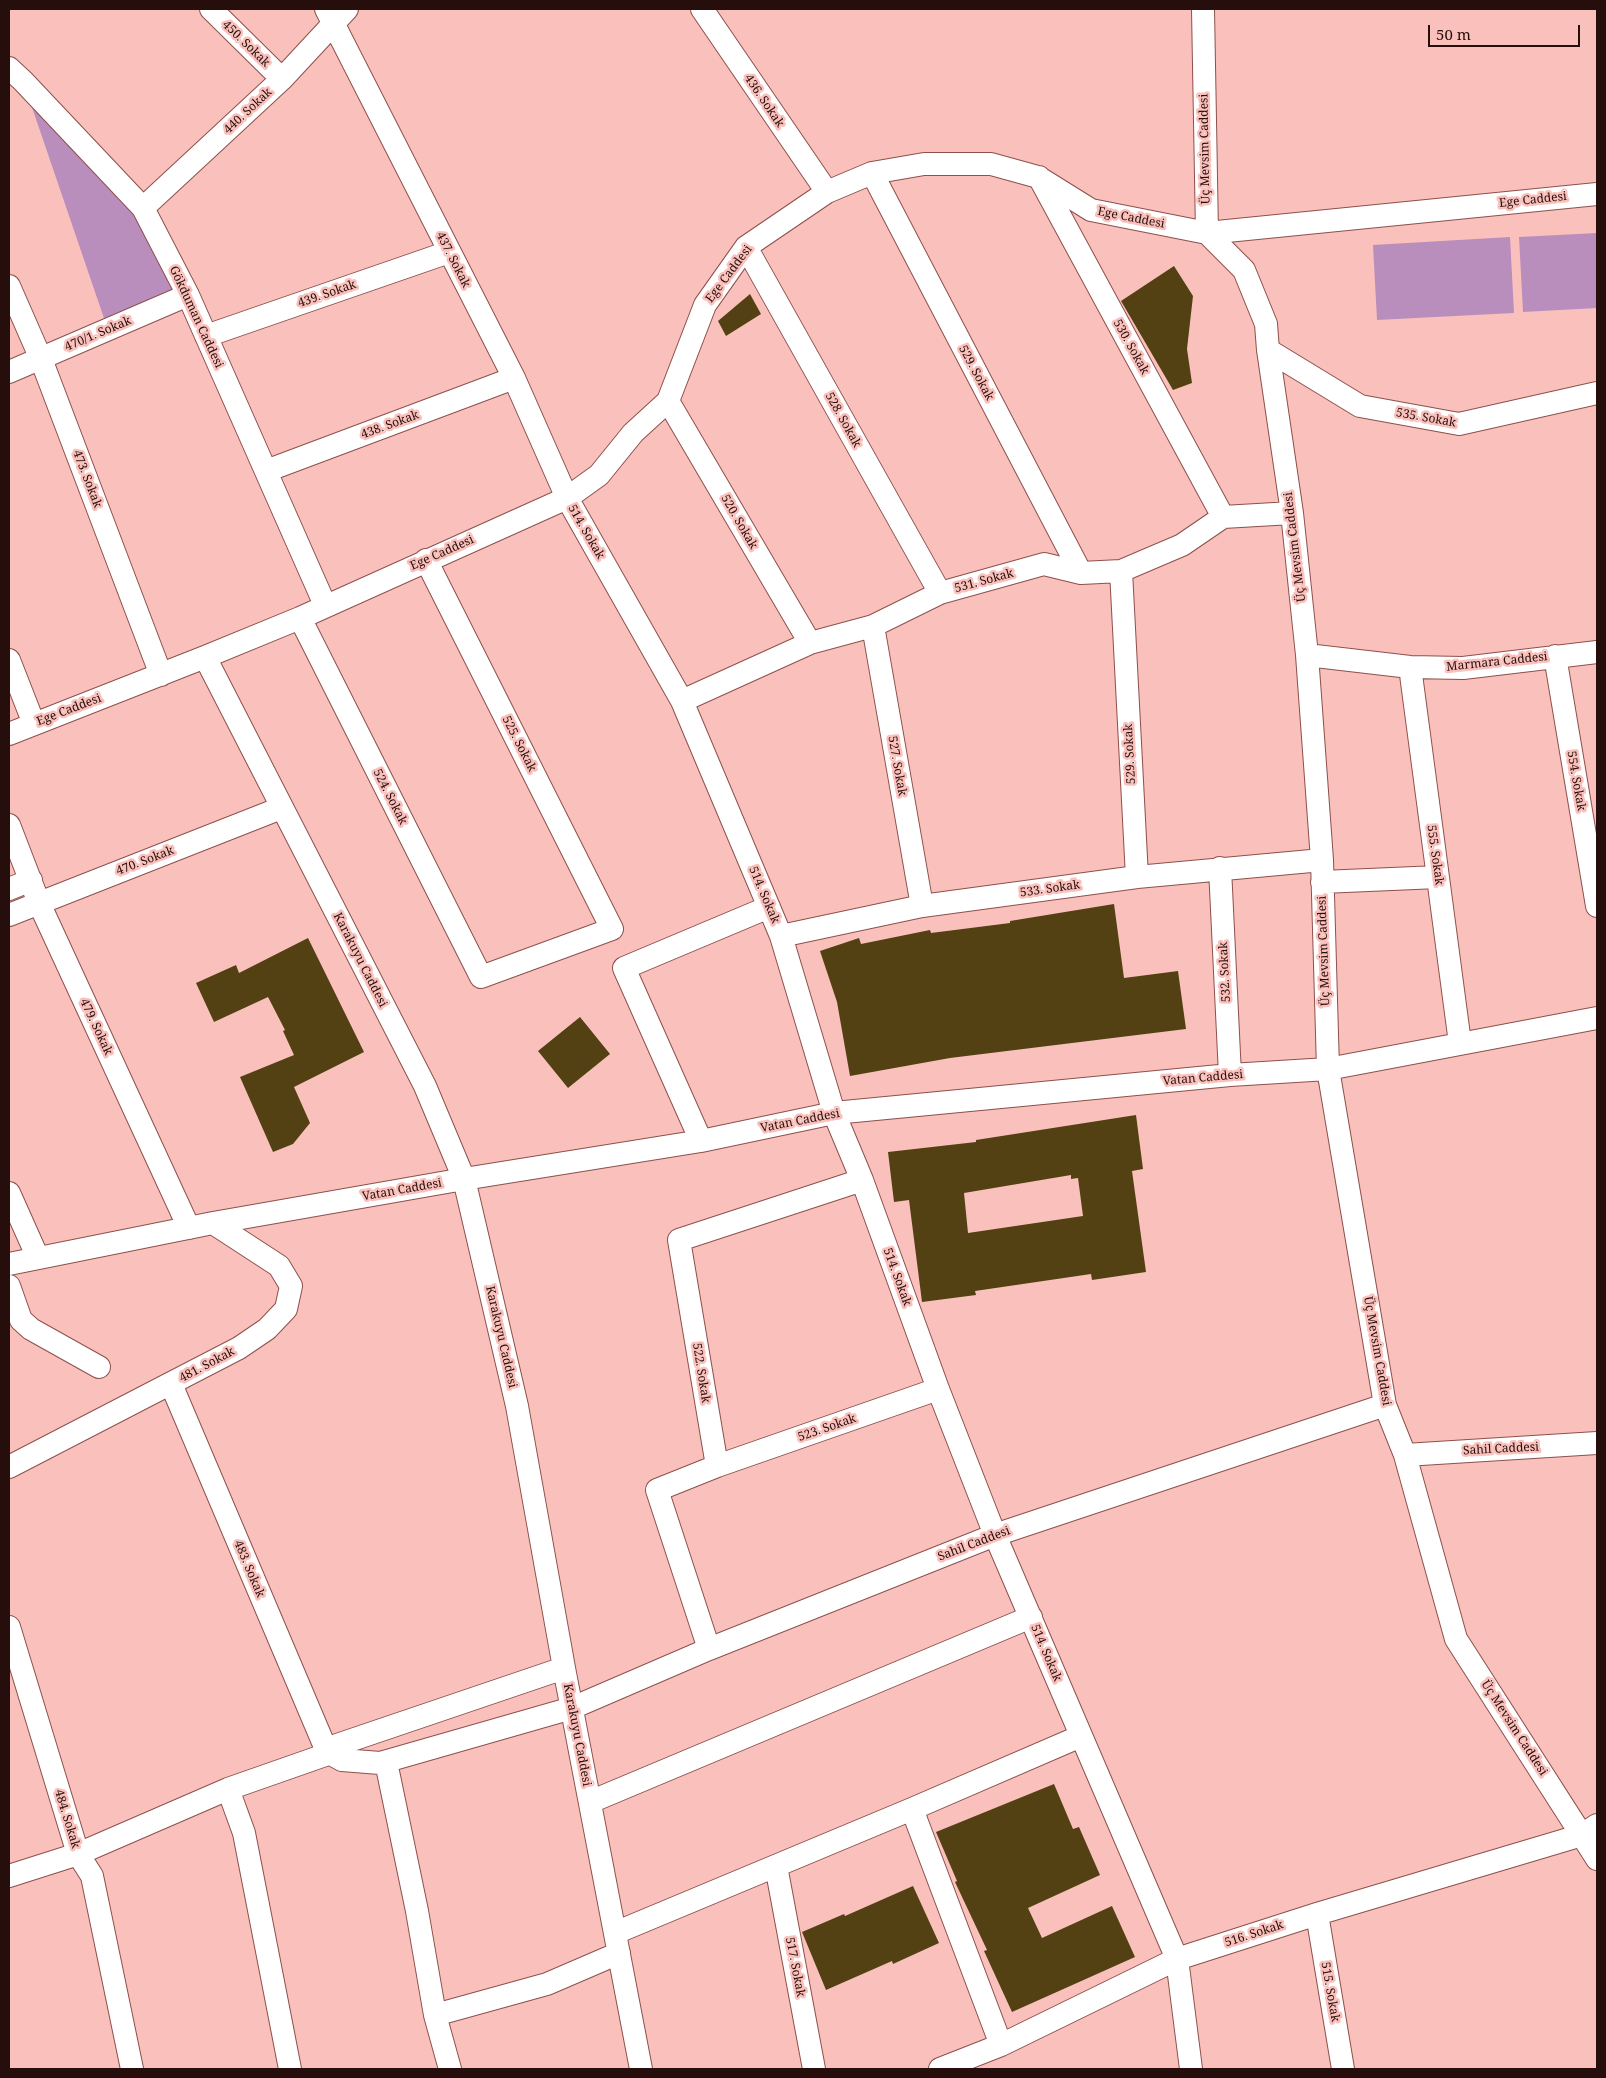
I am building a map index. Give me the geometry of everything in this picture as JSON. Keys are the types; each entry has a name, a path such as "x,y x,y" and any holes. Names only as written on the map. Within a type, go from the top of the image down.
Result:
{"street":[{"name":"450. Sokak","path":"210,9 282,79"},
{"name":"436. Sokak","path":"702,9 827,192"},
{"name":"Üç Mevsim Caddesi","path":"1203,9 1207,233 1244,270 1266,324 1268,350 1292,512 1308,655 1322,871 1328,1069 1385,1405 1405,1455 1456,1639 1589,1830 1597,1859"},
{"name":"440. Sokak","path":"143,208 282,79 336,14"},
{"name":"437. Sokak","path":"336,14 449,252 514,378 567,498"},
{"name":"Gökduman Caddesi","path":"9,68 143,208 188,295 325,605"},
{"name":"Ege Caddesi","path":"9,734 205,658 300,618 325,605 567,498 599,476 633,433 668,402 705,305 746,247 827,192 872,173 924,164 992,164 1038,177 1091,210 1207,233 1597,194"},
{"name":"529. Sokak","path":"872,173 1081,573"},
{"name":"530. Sokak","path":"1038,177 1223,517"},
{"name":"528. Sokak","path":"746,247 940,593"},
{"name":"439. Sokak","path":"206,336 449,252"},
{"name":"473. Sokak","path":"9,286 41,358 160,675"},
{"name":"470/1. Sokak","path":"9,372 188,295"},
{"name":"535. Sokak","path":"1268,350 1360,406 1459,424 1597,393"},
{"name":"438. Sokak","path":"266,471 514,378"},
{"name":"520. Sokak","path":"668,402 810,642"},
{"name":"514. Sokak","path":"567,498 682,701 781,936 834,1113 862,1180 938,1389 995,1535 1177,1959 1191,2069"},
{"path":"1223,517 1292,512"},
{"name":"531. Sokak","path":"682,701 810,642 873,626 940,593 1044,564 1081,573 1121,571 1182,545 1223,517"},
{"name":"525. Sokak","path":"426,560 612,928 481,977"},
{"name":"529. Sokak","path":"1121,571 1137,877"},
{"name":"524. Sokak","path":"300,618 481,977"},
{"name":"527. Sokak","path":"873,626 922,906"},
{"name":"Marmara Caddesi","path":"1308,655 1410,667 1464,668 1597,652"},
{"name":"554. Sokak","path":"1555,656 1597,906"},
{"name":"Karakuyu Caddesi","path":"205,658 424,1086 464,1179 517,1406 564,1668 641,2069"},
{"path":"9,660 34,724"},
{"name":"555. Sokak","path":"1410,667 1460,1043"},
{"name":"470. Sokak","path":"9,915 281,808"},
{"name":"479. Sokak","path":"9,825 39,902 189,1228"},
{"name":"533. Sokak","path":"781,936 922,906 1137,877 1220,868 1438,877"},
{"name":"532. Sokak","path":"1220,868 1230,1074"},
{"path":"9,889 31,880"},
{"path":"702,1142 624,968 769,907"},
{"name":"Vatan Caddesi","path":"9,1264 213,1223 464,1179 702,1142 834,1113 1230,1074 1328,1069 1597,1018"},
{"name":"522. Sokak","path":"717,1466 678,1240 862,1180"},
{"path":"9,1193 38,1258"},
{"name":"481. Sokak","path":"9,1467 239,1348 267,1329 286,1309 290,1286 279,1266 213,1223"},
{"path":"9,1286 21,1320 31,1328 99,1367"},
{"name":"483. Sokak","path":"171,1384 330,1754"},
{"name":"523. Sokak","path":"717,1466 938,1389"},
{"name":"Sahil Caddesi","path":"330,1754 342,1760 386,1762 572,1708 710,1649 995,1535 1385,1405"},
{"name":"Sahil Caddesi","path":"1405,1455 1597,1443"},
{"path":"710,1649 657,1490 717,1466"},
{"path":"590,1802 1031,1618"},
{"name":"484. Sokak","path":"9,1627 78,1854 92,1876 132,2069"},
{"path":"9,1876 78,1854 228,1790 330,1754 337,1745 564,1668"},
{"path":"435,2015 547,1984 617,1943 776,1866 1081,1736"},
{"path":"386,1762 417,1911 435,2015 450,2069"},
{"path":"228,1790 244,1833 290,2069"},
{"path":"912,1809 1001,2045"},
{"name":"516. Sokak","path":"940,2069 1001,2045 1177,1959 1589,1830"},
{"name":"517. Sokak","path":"776,1866 814,2069"},
{"name":"515. Sokak","path":"1318,1914 1344,2069"}],"shaded area":[{"path":"9,68 23,81 9,86"},
{"path":"23,81 147,205 188,295 108,330"},
{"path":"1597,233 1597,308 1523,312 1519,237"},
{"path":"1510,237 1514,313 1377,320 1373,245"}],"building":[{"path":"1174,266 1193,296 1187,349 1192,383 1173,390 1121,301"},
{"path":"750,294 761,314 726,336 718,321"},
{"path":"1114,904 1124,978 1178,971 1186,1029 950,1058 850,1076 837,1002 820,951 859,938 861,944 930,930 931,933 1010,923 1010,921"},
{"path":"308,938 364,1052 294,1087 310,1123 293,1144 273,1152 240,1077 294,1055 283,1031 285,1030 268,997 214,1022 196,983 236,965 239,973"},
{"path":"580,1017 610,1054 568,1088 538,1051"},
{"path":"1136,1115 1143,1169 1132,1171 1146,1272 1092,1280 1091,1274 975,1291 976,1295 922,1302 909,1200 894,1202 888,1152 976,1142 976,1140","holes":["1071,1175 1071,1179 1078,1178 1083,1216 968,1233 964,1193"]},
{"path":"1054,1784 1073,1829 1079,1827 1100,1875 1028,1908 1042,1938 1112,1906 1135,1957 1012,2012 984,1951 987,1950 955,1882 957,1881 936,1832"},
{"path":"913,1886 939,1943 893,1964 892,1961 826,1990 802,1932 844,1914 845,1916"}]}
